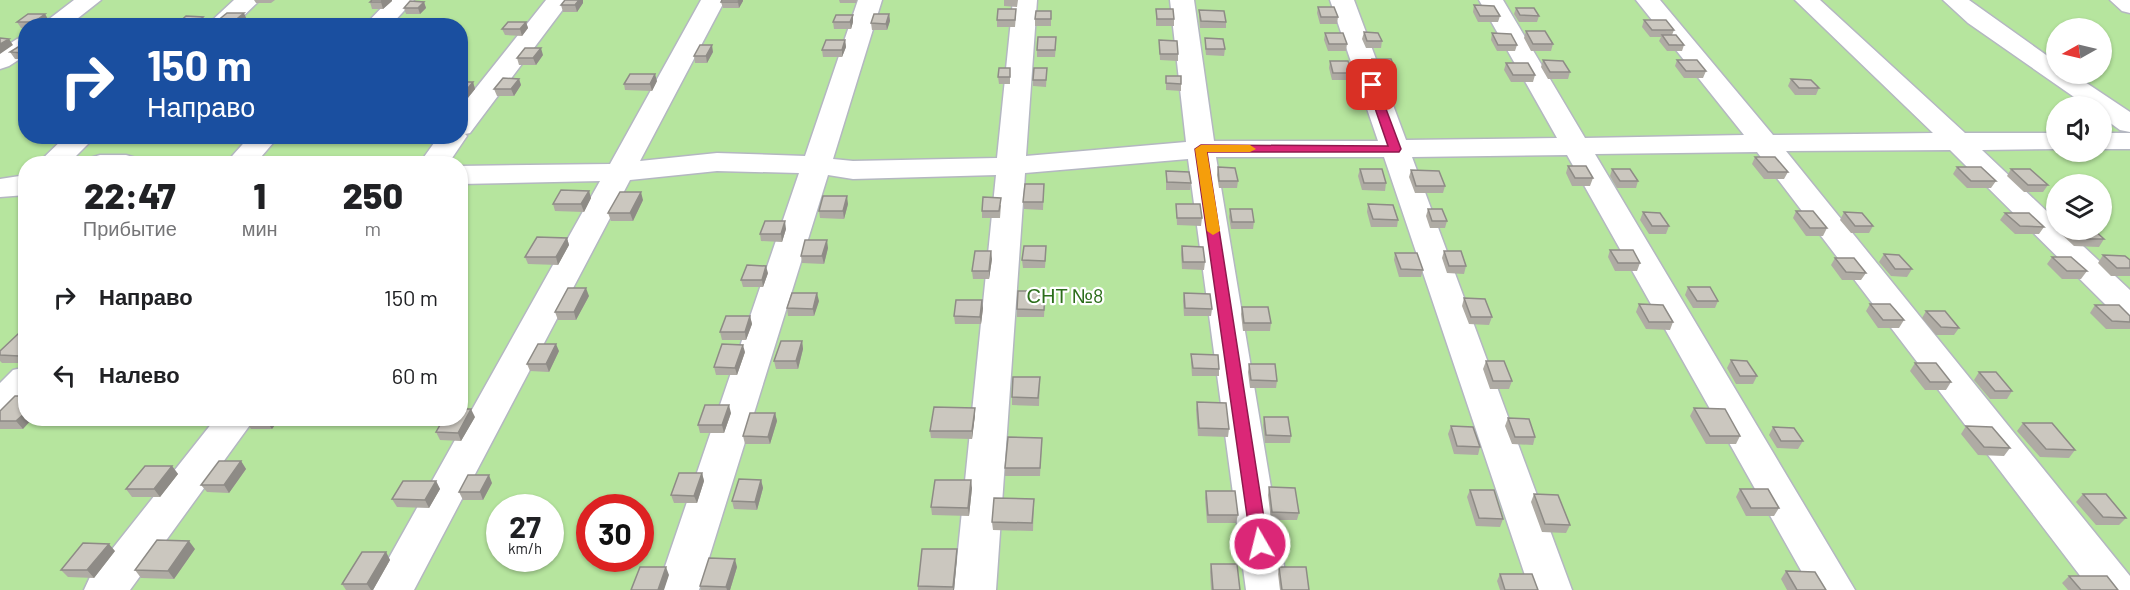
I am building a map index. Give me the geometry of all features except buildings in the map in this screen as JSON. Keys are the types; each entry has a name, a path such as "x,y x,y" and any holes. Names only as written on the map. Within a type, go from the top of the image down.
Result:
{"street":[{"path":"63,18 89,0"},
{"path":"228,18 249,0"},
{"path":"384,18 402,0"},
{"path":"468,117 558,0"},
{"path":"392,590 713,0"},
{"path":"678,590 870,0"},
{"path":"975,590 1025,0"},
{"path":"1182,0 1201,149 1267,590"},
{"path":"1342,0 1551,590"},
{"path":"1491,0 1834,590"},
{"path":"1648,0 1765,143 2116,590"},
{"path":"1807,0 2130,309"},
{"path":"1955,0 1976,18 2046,66"},
{"path":"2122,0 2130,6"},
{"path":"0,61 18,49"},
{"path":"2072,84 2130,124"},
{"path":"468,175 619,172 717,162 817,165 853,170 1011,166 1201,149 1395,149 2046,141"},
{"path":"2112,141 2130,141"},
{"path":"60,156 74,144"},
{"path":"247,156 258,144"},
{"path":"0,188 18,187"},
{"path":"0,405 18,387"},
{"path":"105,590 231,426"}],"green space":[{"name":"СНТ №8","path":"0,0 2130,0 2130,590 0,590"}],"slow traffic":[{"path":"1213,231 1201,149 1250,149"}],"route":[{"path":"1260,544 1201,149 1395,149 1372,85"}]}
